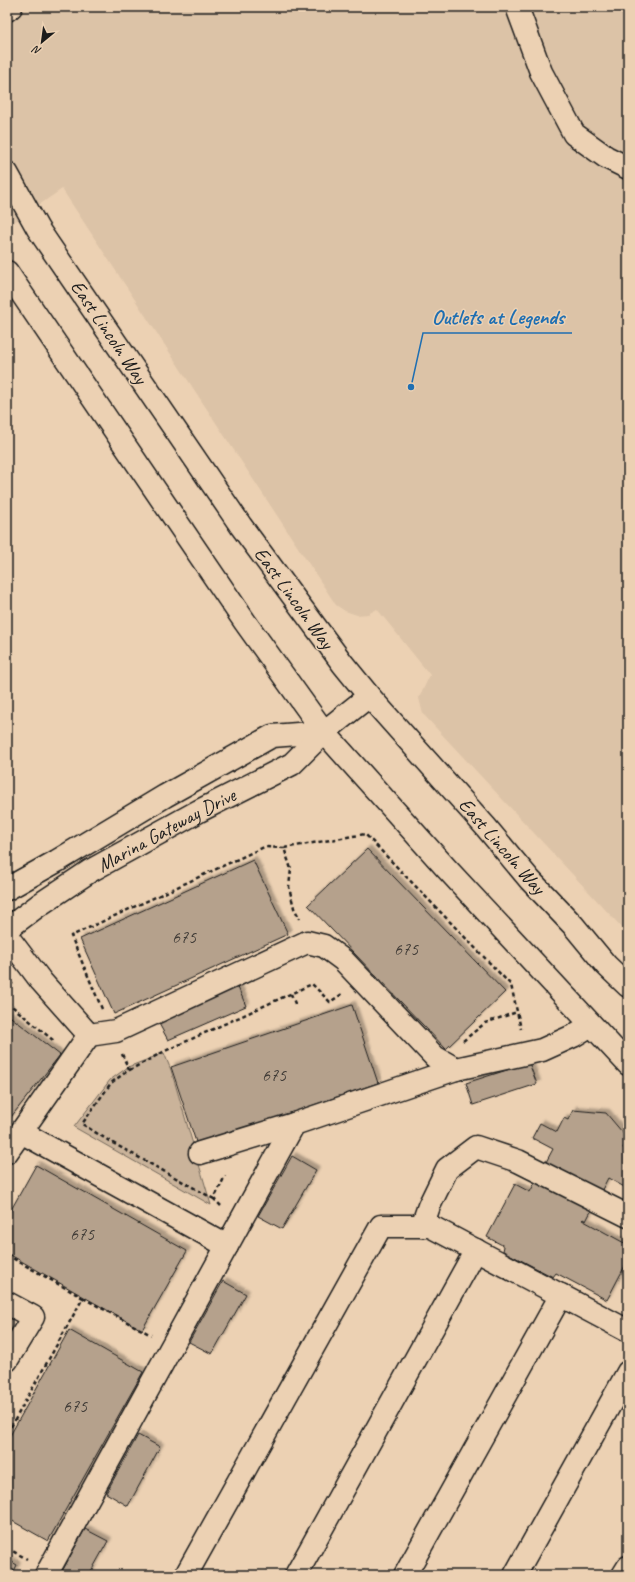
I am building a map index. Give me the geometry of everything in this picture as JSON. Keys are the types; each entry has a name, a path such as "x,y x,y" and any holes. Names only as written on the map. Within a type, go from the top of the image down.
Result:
{"street":[{"path":"7,10 11,7"},
{"path":"517,7 541,72 574,134 606,157 628,168"},
{"name":"East Lincoln Way","path":"7,173 38,229 241,526 343,664 369,696 485,826 530,880 573,925 606,965 628,986"},
{"path":"7,272 245,622 324,732 447,869 628,1064"},
{"name":"Marina Gateway Drive","path":"7,929 39,905 90,871 199,811 292,764 324,732 369,696"},
{"name":"Marina Gateway Drive","path":"7,889 57,861 165,796 272,736 324,732"},
{"path":"7,936 41,981 89,1035"},
{"path":"7,1152 89,1035 116,1031 307,942 324,946 343,960 435,1057 456,1069"},
{"path":"200,1153 294,1124 456,1069 542,1050 573,1036 591,1025"},
{"path":"38,1568 227,1246 294,1124"},
{"path":"21,1132 227,1246"},
{"path":"422,1226 429,1206 447,1169 476,1147 518,1160 628,1216"},
{"path":"186,1575 381,1226 430,1226 628,1331"},
{"path":"296,1575 476,1250"},
{"path":"405,1575 561,1295"},
{"path":"7,1303 33,1317 7,1360"},
{"path":"515,1575 628,1372"},
{"path":"623,1575 628,1567"}],"path":[{"path":"104,1015 71,936 264,847 284,848 365,834 511,985 521,1030 527,1030"},
{"path":"284,848 291,869 289,887 294,908 310,942"},
{"path":"214,1199 111,1142 82,1124 111,1083 130,1070 163,1052 312,984 330,1002 348,990"},
{"path":"291,994 296,1006"},
{"path":"7,1002 58,1044"},
{"path":"460,1043 486,1024 517,1012"},
{"path":"121,1052 130,1070"},
{"path":"83,1298 155,1337"},
{"path":"7,1548 38,1568"}],"shaded area":[{"path":"7,7 628,7 628,934 423,714 419,698 430,675 377,609 368,614 357,615 345,611 336,605 62,189 7,227"},
{"path":"164,1053 171,1070 211,1205 74,1127 110,1080 128,1067"}],"building":[{"path":"367,849 505,992 446,1049 308,905"},
{"path":"253,860 288,934 114,1014 80,939"},
{"path":"237,985 246,1006 168,1040 157,1020"},
{"path":"352,1005 378,1083 197,1145 171,1067"},
{"path":"7,1014 60,1055 7,1122"},
{"path":"529,1063 537,1084 473,1105 466,1083"},
{"path":"573,1110 606,1113 628,1139 623,1148 628,1151 628,1189 608,1178 586,1221 583,1219 582,1220 628,1245 628,1260 607,1300 556,1273 553,1277 503,1251 504,1246 487,1237 515,1184 530,1192 553,1149 532,1138 540,1123 557,1132 564,1118 568,1120"},
{"path":"292,1156 316,1170 282,1229 258,1216"},
{"path":"36,1165 187,1251 142,1330 7,1253 7,1217"},
{"path":"223,1281 246,1294 212,1354 189,1342"},
{"path":"69,1330 143,1372 48,1541 7,1518 7,1441"},
{"path":"138,1435 160,1447 128,1506 106,1493"},
{"path":"85,1529 108,1541 89,1575 60,1575"},
{"path":"7,1559 17,1565 12,1575 7,1575"}],"place":[{"name":"Outlets at Legends","path":"411,387"}]}
